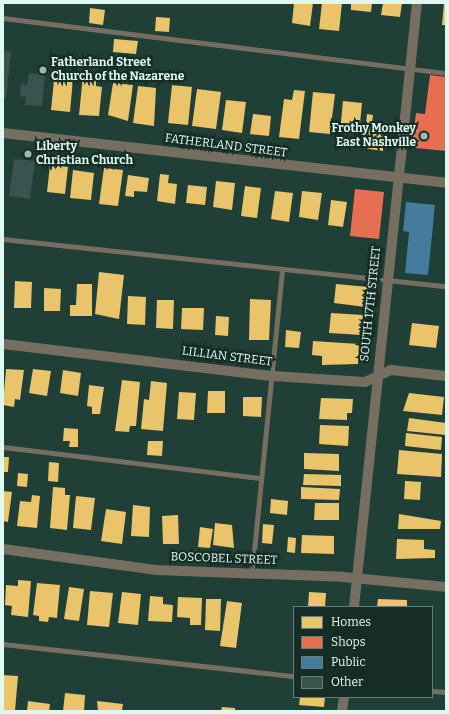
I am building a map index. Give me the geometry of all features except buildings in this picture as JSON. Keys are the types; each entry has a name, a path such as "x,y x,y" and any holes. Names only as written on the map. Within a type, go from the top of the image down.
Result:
{"street":[{"name":"SOUTH 17TH STREET","path":"354,606 396,180 417,3"},
{"name":"FATHERLAND STREET","path":"3,133 396,180 446,183"},
{"name":"LILLIAN STREET","path":"3,344 273,376 365,382 377,375 392,370 446,376"},
{"name":"BOSCOBEL STREET","path":"3,549 156,570 252,571 446,586"},
{"path":"342,711 344,698"}],"lane":[{"path":"3,18 446,73"},
{"path":"3,239 446,286"},
{"path":"252,571 273,376 282,269"},
{"path":"3,447 261,478"},
{"path":"3,644 293,676"},
{"path":"433,691 446,692"}],"place":[{"name":"Fatherland Street Church of the Nazarene","path":"43,70"},
{"name":"Frothy Monkey East Nashville","path":"424,136"},
{"name":"Liberty Christian Church","path":"28,154"}]}
